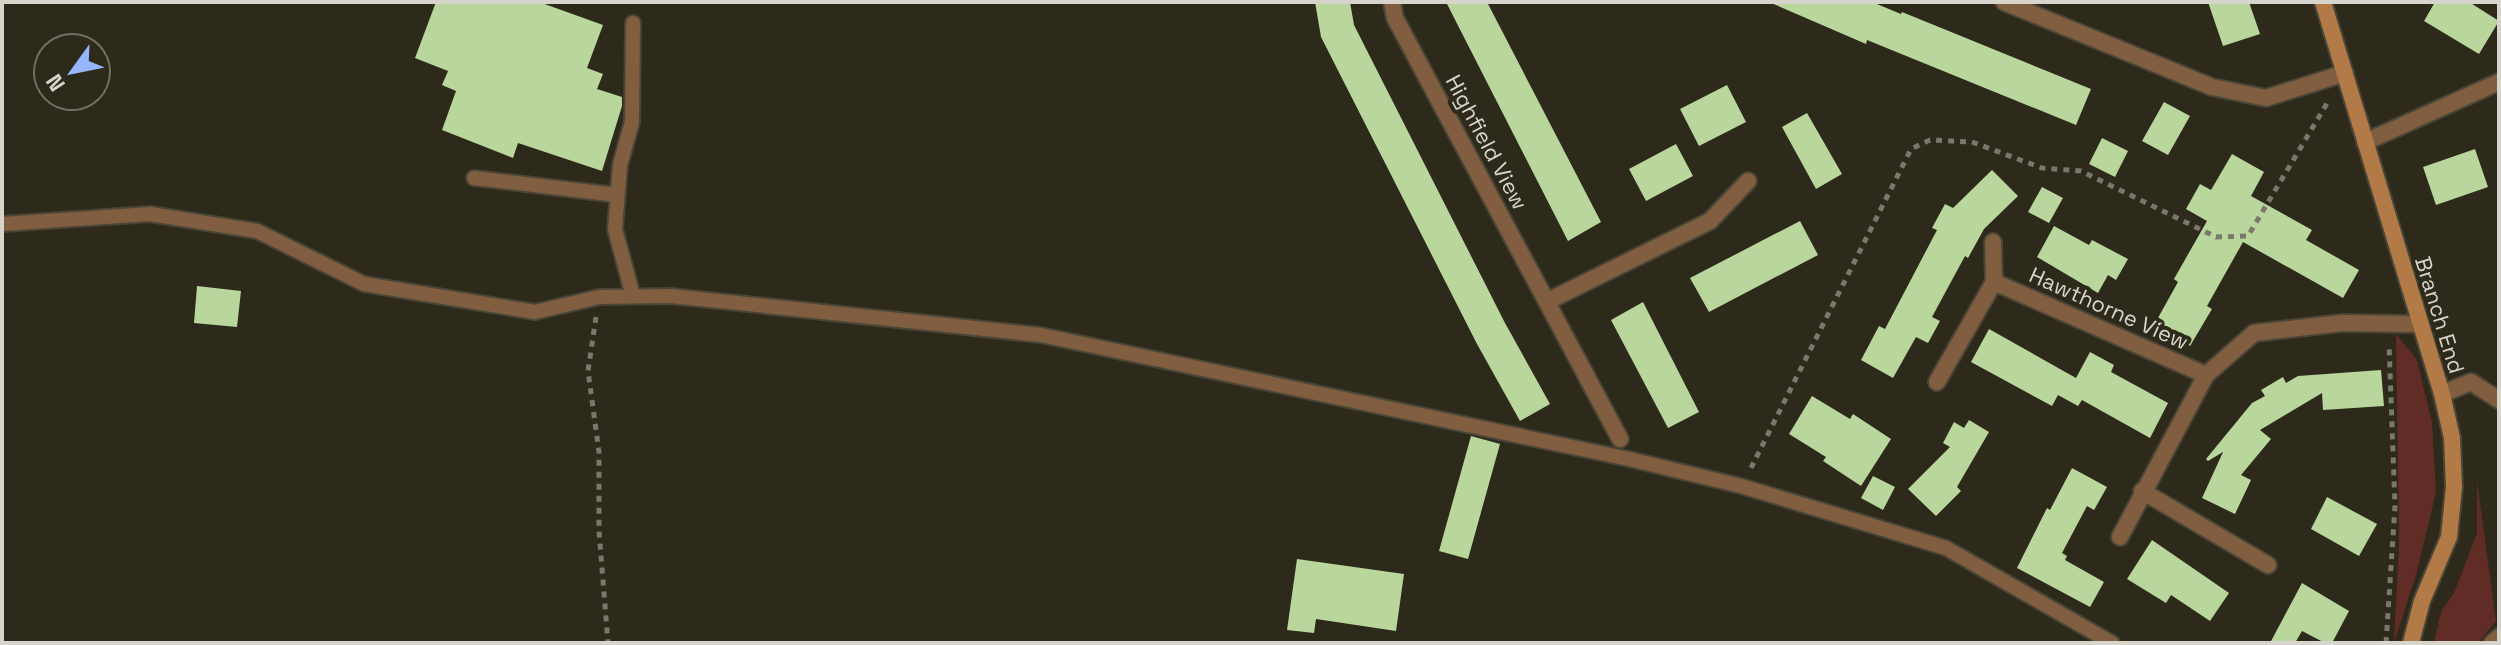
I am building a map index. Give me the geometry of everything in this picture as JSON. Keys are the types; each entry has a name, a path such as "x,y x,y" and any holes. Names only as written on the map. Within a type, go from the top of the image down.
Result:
{"main road":[{"name":"Branch End","path":"2323,2 2442,394 2453,451 2454,487 2449,537 2422,601 2411,643"}],"street":[{"name":"Highfield View","path":"1392,2 1395,18 1620,439"},
{"path":"2004,2 2212,87 2266,98 2345,73"},
{"path":"2365,142 2499,82"},
{"path":"1548,301 1710,221 1748,181"},
{"name":"Hawthorne View","path":"1937,382 1994,282 1993,242"},
{"name":"Hawthorne View","path":"1994,282 2206,375"},
{"path":"2120,537 2206,375 2254,333 2342,323 2419,324"},
{"path":"2442,394 2471,382 2499,400"},
{"path":"2142,491 2268,565"},
{"path":"2492,643 2499,637"}],"lane":[{"path":"633,23 632,122 620,165 615,229 633,296"},
{"path":"474,178 617,195"},
{"path":"2,224 150,214 257,231 364,284 535,312 599,297 671,296 1041,335 1629,459 1741,486 1946,548 2112,643"}],"path":[{"path":"1741,486 1911,149 1930,140 1972,142 2042,168 2081,171 2216,237 2248,236 2345,73"},
{"path":"599,297 588,371 599,452 599,531 608,643"},
{"path":"2386,643 2395,506 2388,323"}],"shaded area":[{"path":"2396,334 2417,360 2432,423 2436,492 2416,575 2394,643 2399,545"},
{"path":"2477,481 2496,621 2478,643 2434,643 2441,612 2455,591 2477,533"}],"building":[{"path":"436,2 539,2 603,25 587,68 603,74 597,89 622,97 622,106 602,171 518,143 513,158 442,130 456,91 442,85 448,71 415,58"},
{"path":"1315,2 1350,2 1354,25 1505,323 1550,404 1520,421 1477,344 1321,37"},
{"path":"1446,2 1487,2 1601,222 1568,241"},
{"path":"1769,2 1872,2 2091,89 2076,125 1867,40 1866,44"},
{"path":"2208,2 2249,2 2260,34 2223,46"},
{"path":"2435,2 2469,2 2499,21 2479,54 2424,21"},
{"path":"1727,85 1746,122 1699,146 1680,109"},
{"path":"2164,102 2190,116 2168,155 2142,141"},
{"path":"1807,113 1842,174 1816,189 1782,127"},
{"path":"2102,138 2128,151 2115,177 2089,164"},
{"path":"1676,144 1693,176 1646,201 1629,169"},
{"path":"2475,149 2488,187 2436,205 2423,167"},
{"path":"2232,154 2264,172 2251,196 2312,230 2306,240 2359,270 2343,298 2243,242 2207,306 2212,309 2190,346 2154,325 2178,282 2174,279 2207,221 2186,209 2200,184 2211,190"},
{"path":"1992,170 2018,196 1984,229 1968,258 1965,256 1932,317 1940,321 1928,343 1916,337 1893,378 1861,360 1879,326 1885,329 1937,230 1932,228 1945,204 1953,208"},
{"path":"2042,187 2063,198 2049,223 2028,212"},
{"path":"1800,221 1818,255 1709,312 1690,278"},
{"path":"2054,226 2089,245 2092,240 2128,259 2116,280 2108,275 2098,293 2037,257"},
{"path":"197,286 241,291 237,327 194,323"},
{"path":"1643,302 1699,412 1668,428 1611,320"},
{"path":"1989,329 2076,378 2090,352 2114,365 2111,372 2168,403 2150,438 2082,400 2078,406 2058,395 2052,406 1971,362"},
{"path":"2381,370 2384,406 2323,410 2322,393 2260,430 2271,439 2241,475 2251,480 2235,514 2202,498 2223,452 2208,461 2206,459 2252,403 2265,396 2261,390 2283,377 2286,383 2298,376"},
{"path":"1812,396 1850,419 1853,414 1891,439 1861,486 1823,461 1826,457 1789,434"},
{"path":"1969,420 1989,432 1957,487 1961,491 1936,516 1908,489 1950,447 1943,443 1954,422 1964,428"},
{"path":"1471,436 1500,444 1468,559 1439,551"},
{"path":"2072,468 2107,487 2094,510 2087,506 2062,553 2067,556 2065,560 2104,582 2090,607 2017,568 2047,508 2050,510"},
{"path":"1873,476 1895,487 1883,510 1861,498"},
{"path":"2327,497 2377,524 2359,556 2311,529"},
{"path":"2152,540 2229,593 2210,621 2171,595 2166,603 2127,579"},
{"path":"1297,559 1404,574 1396,631 1316,619 1314,633 1287,630"},
{"path":"2302,583 2349,611 2332,643 2325,643 2302,631 2295,643 2270,643"}]}
